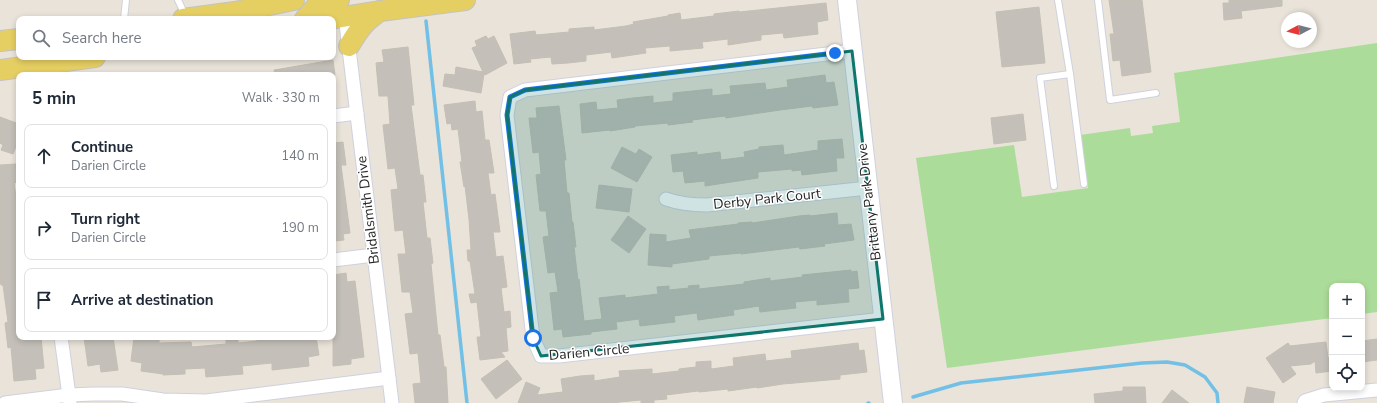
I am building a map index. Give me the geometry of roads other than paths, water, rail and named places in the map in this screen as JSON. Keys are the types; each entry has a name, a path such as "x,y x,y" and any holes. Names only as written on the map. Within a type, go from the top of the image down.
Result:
{"main road":[{"path":"206,16 235,12 294,0"},
{"path":"338,12 362,0"},
{"path":"338,12 380,11 465,0"},
{"path":"308,16 315,8 334,4 338,12"},
{"path":"349,46 359,29 367,20 380,11"},
{"path":"0,41 16,39"},
{"path":"0,70 73,60"}],"street":[{"name":"Brittany Park Drive","path":"847,0 893,403"},
{"name":"Bridalsmith Drive","path":"338,12 349,46 392,403"},
{"name":"Darien Circle","path":"852,51 525,90 510,97 507,115 533,338 541,356 559,356 883,320"},
{"path":"336,116 357,112"},
{"name":"Derby Park Court","path":"666,199 679,203 707,205 868,188"},
{"path":"336,260 374,255"},
{"path":"61,340 69,399"},
{"path":"5,403 122,394 163,400 192,402 220,400 389,378"},
{"path":"1304,402 1324,396 1377,390"}],"lane":[{"path":"124,16 126,0"},
{"path":"178,0 184,16"},
{"path":"1058,0 1070,74 1084,184"},
{"path":"1098,0 1110,100 1156,93"},
{"path":"1054,186 1040,78 1070,74"}],"waterway":[{"path":"426,21 467,403"},
{"path":"913,397 961,383 1142,363 1167,362 1185,365 1205,377 1217,393 1218,403"}]}
